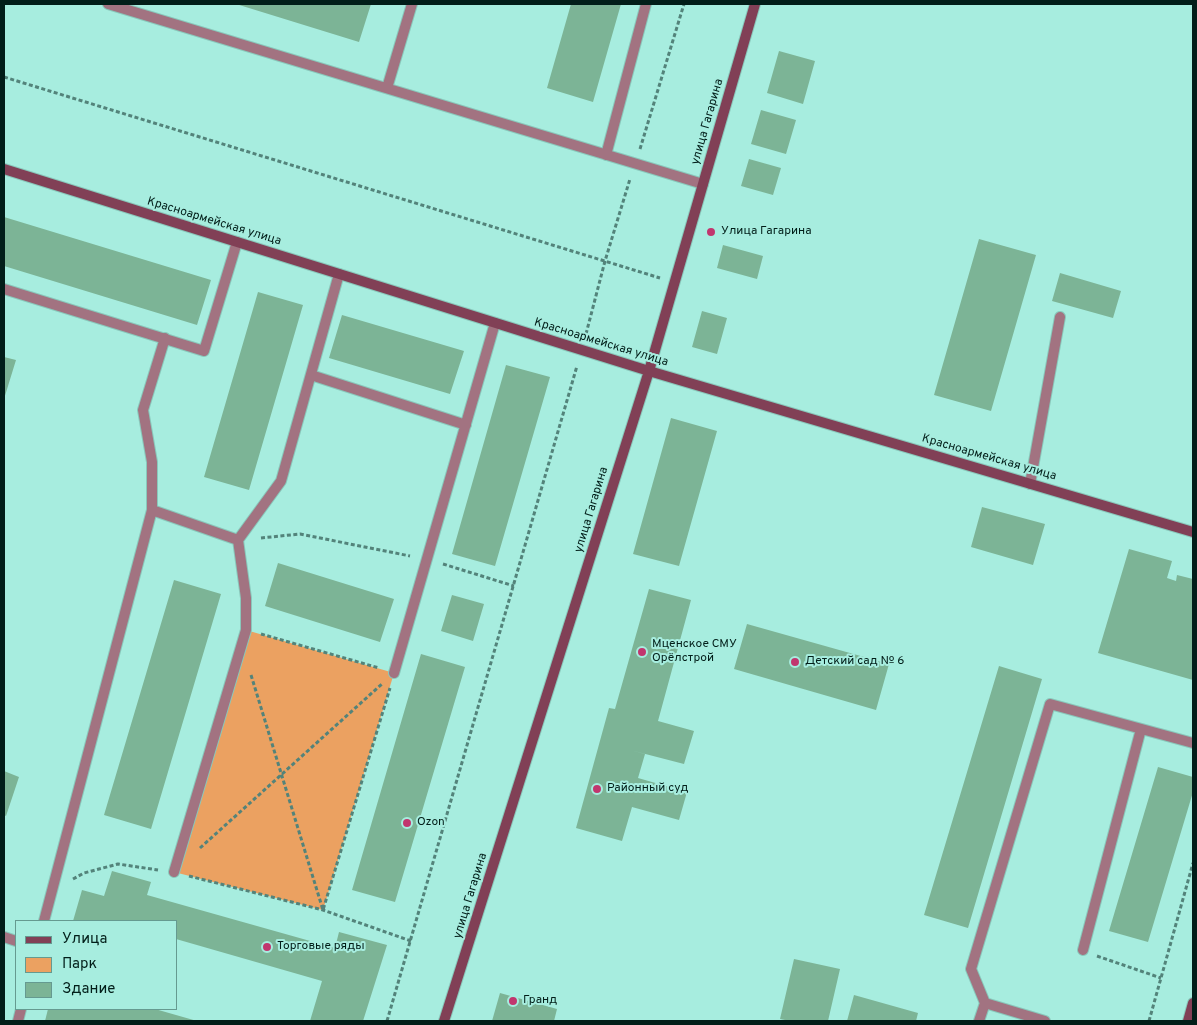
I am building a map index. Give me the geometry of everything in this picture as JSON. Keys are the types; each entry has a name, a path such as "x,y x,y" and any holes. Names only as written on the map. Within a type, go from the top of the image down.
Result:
{"street":[{"name":"улица Гагарина","path":"444,1021 649,371 755,4"},
{"name":"Красноармейская улица","path":"4,169 649,371 1193,532"},
{"path":"1188,1021 1193,1003"}],"lane":[{"path":"108,4 703,184"},
{"path":"387,88 412,4"},
{"path":"606,155 646,4"},
{"path":"4,288 204,351 236,242"},
{"path":"174,872 246,630 246,598 238,540 281,481 339,274"},
{"path":"1030,484 1060,317"},
{"path":"394,673 495,323"},
{"path":"44,920 152,510 152,462 144,410 165,338"},
{"path":"311,375 466,425"},
{"path":"152,510 238,540"},
{"path":"979,1021 985,1003 971,970 1050,704 1193,743"},
{"path":"1083,950 1142,729"},
{"path":"985,1003 1045,1021"}],"path":[{"path":"387,1021 582,350 605,261 684,4"},
{"path":"4,77 675,282"},
{"path":"238,540 300,534 427,559 514,586"},
{"path":"246,630 394,673"},
{"path":"241,644 323,910"},
{"path":"196,852 394,673"},
{"path":"323,910 394,673"},
{"path":"1149,1021 1193,863"},
{"path":"53,888 84,873 118,864 174,872 323,910 411,941"},
{"path":"1083,950 1161,978"}],"green space":[{"path":"246,630 394,673 323,910 174,872"}],"building":[{"path":"236,4 371,4 359,42"},
{"path":"571,4 621,4 593,102 547,88"},
{"path":"779,51 815,61 803,104 767,93"},
{"path":"761,110 796,120 786,154 751,144"},
{"path":"749,159 781,168 773,195 741,186"},
{"path":"4,217 211,280 197,325 4,266"},
{"path":"979,239 1036,255 991,411 934,395"},
{"path":"723,245 763,256 757,279 717,268"},
{"path":"1060,273 1121,291 1113,318 1052,301"},
{"path":"258,292 303,305 249,490 204,477"},
{"path":"702,311 727,318 717,354 692,347"},
{"path":"342,315 464,351 450,394 329,358"},
{"path":"4,357 16,360 4,399"},
{"path":"506,365 550,377 495,566 452,554"},
{"path":"671,418 717,431 679,566 633,554"},
{"path":"982,507 1045,524 1033,565 971,547"},
{"path":"1129,549 1172,561 1167,578 1176,581 1177,575 1193,579 1193,680 1098,653"},
{"path":"278,563 394,599 380,642 265,606"},
{"path":"174,580 221,594 151,829 104,815"},
{"path":"649,589 691,600 658,721 694,731 684,764 630,750 645,754 638,778 687,792 679,820 632,807 622,841 576,828 609,708 615,709"},
{"path":"452,595 484,604 473,641 441,631"},
{"path":"747,624 889,664 876,710 734,669"},
{"path":"421,654 465,667 395,902 352,890"},
{"path":"999,666 1042,679 968,928 924,915"},
{"path":"1158,767 1193,777 1193,792 1148,942 1109,931"},
{"path":"4,771 19,777 6,816 4,815"},
{"name":"Торговые ряды","path":"112,871 151,882 147,895 335,948 339,932 387,945 363,1021 310,1021 322,981 178,940 178,920 73,920 82,890 104,896"},
{"path":"794,959 840,969 828,1021 790,1021 780,1019"},
{"name":"Гранд","path":"500,993 557,1009 554,1021 492,1021"},
{"path":"854,995 918,1013 916,1021 847,1021"},
{"path":"48,1010 158,1010 197,1021 45,1021"}],"place":[{"name":"Улица Гагарина","path":"711,232"},
{"name":"Мценское СМУ Орёлстрой","path":"642,652"},
{"name":"Детский сад № 6","path":"795,662"},
{"name":"Районный суд","path":"597,789"},
{"name":"Ozon","path":"407,823"},
{"name":"Торговые ряды","path":"267,947"},
{"name":"Гранд","path":"513,1001"}]}
